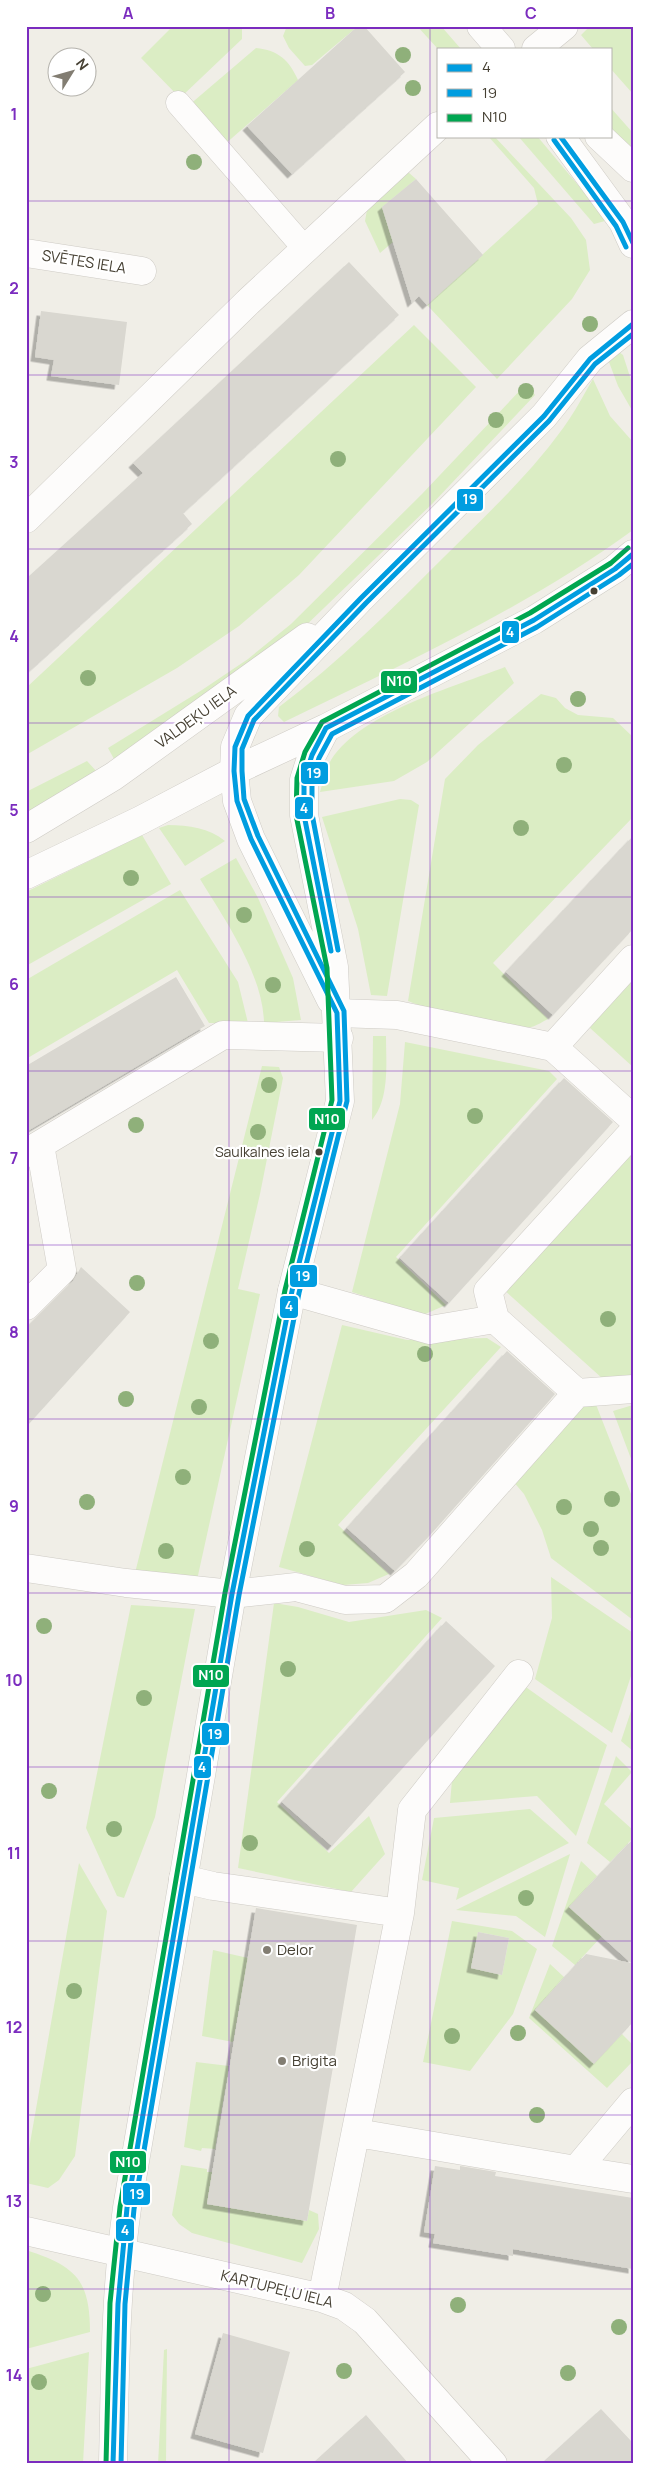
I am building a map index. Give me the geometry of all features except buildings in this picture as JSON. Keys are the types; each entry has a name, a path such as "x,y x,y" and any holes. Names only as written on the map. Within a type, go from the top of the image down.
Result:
{"street":[{"path":"481,26 500,48"},
{"path":"537,48 564,26"},
{"path":"26,519 248,302 437,127"},
{"path":"561,138 623,222 633,244"},
{"path":"601,138 633,168"},
{"name":"SVĒTES IELA","path":"26,252 142,271"},
{"name":"VALDEĶU IELA","path":"234,771 235,747 248,716 361,598 544,416 590,359 633,324"},
{"path":"26,876 141,820 234,771 326,728 534,620 615,569 633,554"},
{"name":"VALDEĶU IELA","path":"26,829 114,776 361,598"},
{"path":"114,2464 116,2343 121,2253 183,1879 232,1594 292,1292 340,1101 334,966 304,815 304,780 312,755 326,728"},
{"path":"234,771 237,801 252,839 338,1025"},
{"path":"553,1047 633,959"},
{"path":"26,1306 62,1270 33,1149 223,1035 338,1025 397,1014 553,1047 633,1119"},
{"path":"633,1132 488,1291 495,1319 578,1393 633,1390"},
{"path":"292,1292 430,1330 495,1319"},
{"path":"26,1568 232,1594 296,1587 346,1600 385,1599 416,1575 578,1393"},
{"path":"322,2298 357,2133 400,1913 412,1810 519,1674"},
{"path":"183,1879 214,1886 400,1913"},
{"path":"576,2170 633,2102"},
{"path":"357,2133 633,2179"},
{"name":"KARTUPEĻU IELA","path":"26,2231 322,2298 344,2306 365,2321 493,2464"}],"lane":[{"path":"178,103 306,250"}],"green space":[{"path":"173,26 242,26 242,39 180,98 141,58"},
{"path":"287,26 358,26 312,65 305,66 289,48 283,36"},
{"path":"417,26 441,26 460,48 437,48"},
{"path":"590,26 633,26 633,94 612,70 612,48 592,48 581,35"},
{"path":"256,48 271,51 282,57 291,67 298,80 224,145 188,106"},
{"path":"612,109 633,133 633,149 612,130"},
{"path":"490,138 496,138 571,218 586,240 590,270 572,299 497,379 427,305 538,204 534,188"},
{"path":"520,138 539,138 603,215 605,221 594,224"},
{"path":"408,172 416,179 382,207 393,242 380,253 365,221 367,210"},
{"path":"414,325 476,387 299,575 239,626 177,668 26,755 26,688"},
{"path":"619,352 623,355 633,386 633,412 618,386 609,362"},
{"path":"593,379 610,416 633,442 633,530 550,585 507,610 463,634 284,722 278,716 279,707 323,672 365,634 527,473 557,437"},
{"path":"526,384 535,395 432,504 298,633 119,761 114,759 108,748 248,659 291,624 422,494"},
{"path":"505,667 514,683 427,762 394,781 320,792 331,760 345,743 364,728 410,703"},
{"path":"541,694 556,698 565,708 578,715 613,718 633,737 633,817 493,963 548,1019 531,1027 519,1028 487,1025 434,1011 408,1001 445,779 478,745"},
{"path":"87,761 98,773 26,815 26,792"},
{"path":"400,799 411,800 419,805 387,996 371,995 358,929 322,817"},
{"path":"168,825 198,828 212,833 225,841 185,866 159,828"},
{"path":"142,835 171,884 26,966 26,892"},
{"path":"236,858 258,898 293,978 301,1020 264,1023 262,1004 250,967 231,930 200,879"},
{"path":"180,890 238,982 248,1023 209,1023 177,970 26,1059 26,980"},
{"path":"633,971 633,1067 590,1028 596,1011"},
{"path":"373,1036 386,1036 386,1080 382,1102 372,1120"},
{"path":"405,1042 549,1071 557,1079 396,1257 446,1305 423,1315 352,1292 400,1104"},
{"path":"262,1066 279,1067 283,1078 260,1194 238,1289 260,1294 197,1580 135,1573"},
{"path":"633,1147 633,1376 603,1379 503,1289"},
{"path":"342,1325 407,1340 487,1338 501,1347 338,1525 389,1574 368,1583 343,1585 279,1567"},
{"path":"578,1400 595,1402 633,1499 633,1620 551,1558 542,1530 524,1494 512,1480"},
{"path":"633,1405 633,1464 613,1411"},
{"path":"551,1577 633,1633 633,1670 612,1733 535,1679 552,1618"},
{"path":"274,1603 298,1607 349,1622 426,1610 442,1618 277,1802 329,1853 369,1816 385,1854 351,1892 238,1868"},
{"path":"131,1605 195,1609 155,1817 124,1898 117,1896 86,1828"},
{"path":"523,1685 607,1745 576,1836 537,1796 450,1803 453,1769"},
{"path":"633,1705 633,1751 621,1741"},
{"path":"616,1756 632,1772 604,1804 633,1830 633,1838 610,1862 587,1843"},
{"path":"530,1809 569,1843 456,1900 459,1888 422,1880 434,1818"},
{"path":"570,1854 545,1937 516,1916 456,1910"},
{"path":"581,1861 597,1876 569,1907 602,1936 575,1965 552,1946"},
{"path":"79,1863 107,1911 75,2156 59,2180 48,2188 26,2183 26,2166"},
{"path":"452,1921 512,1931 537,1949 513,2014 470,2071 423,2062","holes":["478,1932 509,1938 502,1975 471,1968"]},
{"path":"213,1950 248,1958 233,2042 202,2036"},
{"path":"550,1964 564,1977 535,2010 594,2063 622,2034 633,2045 633,2061 607,2088 529,2018"},
{"path":"196,2062 229,2066 215,2149 202,2148 201,2151 184,2147"},
{"path":"181,2165 207,2169 207,2172 212,2172 207,2204 307,2221 309,2210 318,2214 319,2229 302,2263 192,2233 179,2224 172,2215"},
{"path":"26,2250 57,2262 76,2277 83,2287 87,2299 90,2332 26,2349"},
{"path":"167,2349 166,2464 158,2464 164,2350"},
{"path":"89,2352 83,2464 26,2464 26,2369"}],"transit line":[{"name":"4","path":"561,138 623,222 633,243"},
{"name":"19","path":"554,140 616,226 626,247"},
{"name":"4","path":"113,2464 118,2304 127,2208 232,1594 292,1291 340,1101 337,1013 251,839 237,801 234,771 235,747 248,716 361,598 544,416 590,359 633,324"},
{"name":"19","path":"121,2464 125,2304 134,2209 239,1595 299,1293 347,1101 344,1011 258,836 244,799 242,749 254,720 366,603 549,421 595,364 633,334"},
{"name":"N10","path":"106,2464 110,2303 120,2207 225,1593 285,1290 332,1100 327,968 296,815 297,778 305,752 322,722 530,613 611,563 628,548"},
{"name":"4","path":"331,951 304,815 304,780 312,755 326,728 534,620 615,569 633,554"},
{"name":"19","path":"338,950 312,814 312,781 319,758 332,734 537,627 619,575 633,564"}],"place":[{"name":"Saulkalnes iela","path":"319,1152"},
{"name":"Delor","path":"267,1950"},
{"name":"Brigita","path":"282,2061"}]}
